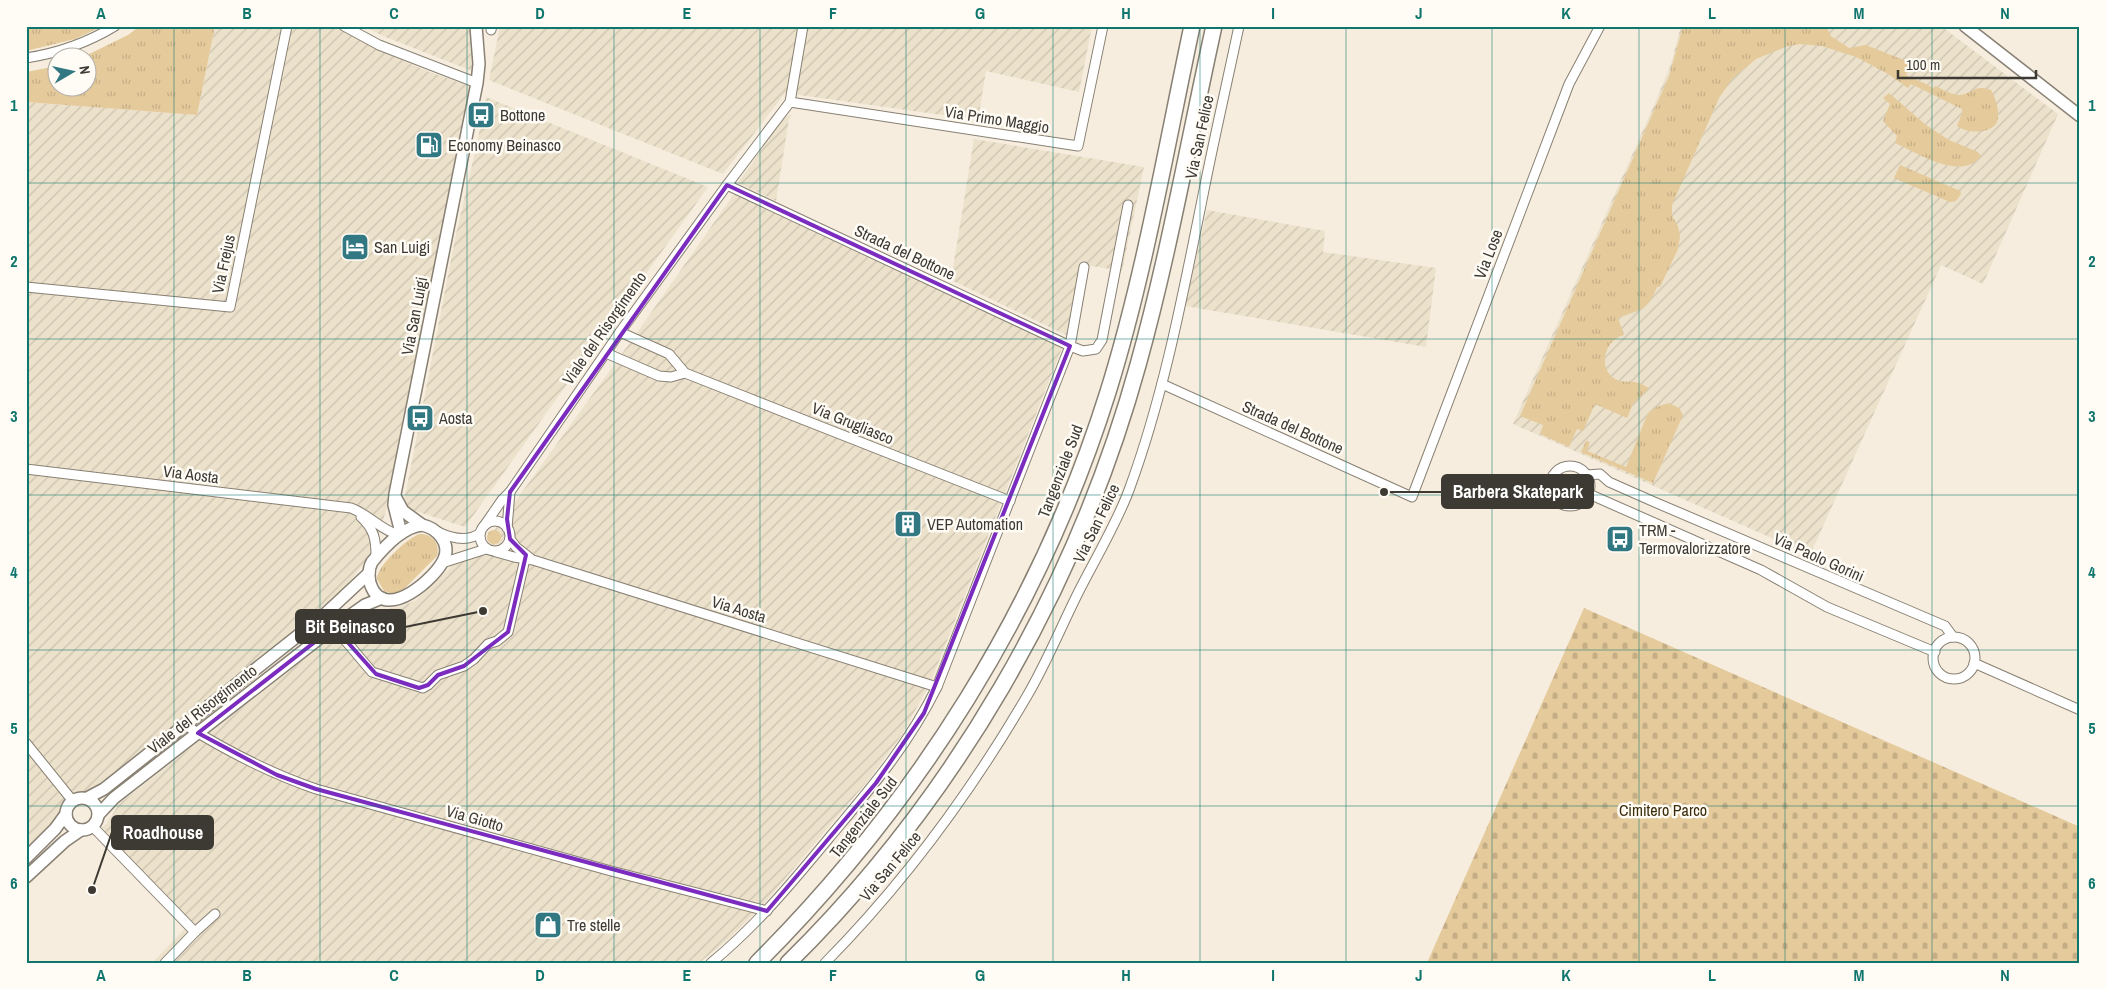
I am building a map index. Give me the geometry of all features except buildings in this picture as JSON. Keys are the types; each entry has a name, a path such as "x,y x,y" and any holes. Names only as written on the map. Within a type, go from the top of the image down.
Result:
{"highway":[{"name":"Tangenziale Sud","path":"757,963 835,881 915,779 974,690 1036,574 1079,475 1107,394 1136,288 1192,26"},
{"path":"788,963 830,920 880,862 907,828 965,746 993,701 1038,619 1077,538 1108,460 1138,366 1160,276 1214,26"}],"street":[{"path":"26,58 65,50 115,26"},
{"name":"Via Frejus","path":"26,287 230,307 287,26"},
{"path":"344,26 379,45 477,83"},
{"name":"Via San Luigi","path":"400,534 394,505 395,494 477,83 479,64 476,26"},
{"path":"726,185 790,102 803,26"},
{"name":"Via Primo Maggio","path":"790,102 1078,146 1103,26"},
{"name":"Via San Felice","path":"824,963 850,937 937,833 967,790 1028,695 1129,492 1162,384 1182,297 1219,110 1239,26"},
{"name":"Via Lose","path":"1412,497 1569,84 1600,26"},
{"path":"1965,26 2080,116"},
{"name":"Strada del Bottone","path":"726,185 1070,346 1087,352 1093,351 1100,346 1128,205"},
{"name":"Viale del Risorgimento","path":"482,530 620,332 726,185"},
{"path":"711,963 735,943 767,911 876,783 907,740 937,687 1070,346 1084,267"},
{"name":"Via Grugliasco","path":"620,332 669,354 685,373 1010,501"},
{"name":"Via Grugliasco","path":"606,352 658,376 671,377 685,373"},
{"name":"Strada del Bottone","path":"1162,384 1412,497"},
{"path":"1564,467 1577,467 1587,475 1590,488 1589,494 1586,499 1577,505 1566,506 1561,504 1553,496 1550,486 1554,474 1564,467"},
{"name":"Via Aosta","path":"26,469 351,508 370,517 384,530 400,534"},
{"name":"Via Paolo Gorini","path":"1587,475 1600,474 1609,482 1652,502 1945,626 1953,637 1964,640 1971,645 1974,652 1974,664"},
{"name":"Viale del Risorgimento","path":"510,492 507,528 510,539"},
{"path":"395,494 403,511 422,525 432,528 437,532 445,545 445,557 442,563"},
{"path":"1589,494 1761,570 1827,607 1934,652"},
{"path":"351,508 372,528 375,535 376,556"},
{"path":"437,532 460,539 473,537 496,521 507,528"},
{"name":"Viale del Risorgimento","path":"87,798 104,789 317,620 369,573 370,566 376,556 400,534 411,527 422,525"},
{"path":"482,530 481,542 486,549 496,552 507,546 510,539"},
{"name":"Via Aosta","path":"510,539 529,560"},
{"name":"Viale del Risorgimento","path":"99,814 114,798 198,732 330,629 365,605 382,598 392,601 407,597 442,563 486,549"},
{"name":"Via Aosta","path":"496,552 529,560 937,687"},
{"path":"317,620 330,629 376,674 423,688 438,675 464,666 474,659 488,644 497,641 508,632 529,560"},
{"path":"369,573 372,588 382,598"},
{"path":"1953,637 1940,643 1934,652 1936,666 1941,674 1950,678 1957,678 1967,674 1974,664 2080,710"},
{"path":"244,678 253,690"},
{"name":"Via Giotto","path":"185,725 236,755 277,775 316,789 611,871 767,911"},
{"path":"26,743 72,800"},
{"path":"26,858 55,829 66,814 72,800 82,797 96,804 99,814 87,828 65,841 26,877"},
{"path":"66,814 72,826 87,828 195,932"},
{"path":"165,963 215,914"}],"highlighted area":[{"path":"727,185 1070,346 924,713 876,783 767,911 316,789 277,775 198,733 334,627 376,674 419,688 428,685 438,675 464,666 508,632 526,555 510,539 507,519 510,492"}],"shaded area":[{"path":"215,26 333,26 378,50 471,87 388,504 377,540 364,563 347,585 305,622 83,797 26,848 26,102 197,115"},
{"path":"364,26 470,26 472,71 383,36"},
{"path":"500,26 1092,26 1079,92 986,71 978,120 785,93 723,174 489,80"},
{"path":"1681,26 1941,26 2058,114 1983,284 1941,265 1810,555 1513,424 1655,103 1671,64"},
{"path":"486,97 708,187 465,527 403,507 456,234"},
{"path":"792,115 789,119 776,201 738,183 784,118"},
{"path":"974,139 1144,167 1122,271 1080,264 1068,336 951,280"},
{"path":"734,194 1062,348 930,684 901,736 870,778 762,906 730,938 699,963 152,963 185,929 94,835 106,824 119,804 338,633 368,613 403,606 416,600 449,569 455,560 480,547 491,535 629,344"},
{"path":"1207,210 1325,231 1323,252 1436,268 1426,347 1185,306"}],"green space":[{"path":"26,26 103,26 75,39 26,51"},
{"path":"140,26 215,26 197,115 26,102 26,72 48,68 48,98 98,98 98,50 128,35"},
{"path":"1683,26 1826,26 1831,36 1849,48 1866,45 1911,63 1906,75 1934,88 1935,86 1956,95 1981,88 1991,90 1998,108 1997,122 1987,130 1976,132 1961,128 1957,126 1962,109 1911,84 1908,88 1888,74 1856,57 1822,46 1800,44 1788,46 1756,59 1732,79 1719,98 1672,205 1672,216 1678,226 1680,237 1678,249 1660,287 1657,287 1650,301 1643,308 1618,318 1624,335 1612,342 1608,347 1605,360 1609,374 1617,380 1638,383 1649,388 1633,404 1627,418 1595,404 1583,431 1577,429 1569,447 1540,434 1543,425 1520,416 1669,76"},
{"path":"1889,93 1926,125 1949,140 1978,152 1981,156 1973,163 1951,166 1939,163 1895,143 1897,136 1883,121 1890,104 1883,98"},
{"path":"1900,165 1960,191 1961,194 1956,201 1950,202 1894,178"},
{"path":"1669,403 1679,408 1683,415 1653,483 1581,452 1586,441 1590,442 1587,451 1626,467 1648,413 1656,407"},
{"path":"491,530 497,530 501,537 497,544 491,544 487,540 487,534"},
{"path":"420,534 425,534 434,540 438,552 437,556 403,590 393,594 384,591 377,579 382,567 401,546"},
{"name":"Cimitero Parco","path":"1584,608 2080,827 2080,963 1427,963"}],"place":[{"name":"Bottone","path":"481,115"},
{"name":"Economy Beinasco","path":"429,145"},
{"name":"San Luigi","path":"355,247"},
{"name":"Aosta","path":"420,418"},
{"name":"Barbera Skatepark","path":"1384,492"},
{"name":"VEP Automation","path":"908,524"},
{"name":"TRM - Termovalorizzatore","path":"1620,539"},
{"name":"Bit Beinasco","path":"483,611"},
{"name":"Roadhouse","path":"92,890"},
{"name":"Tre stelle","path":"548,925"}]}
